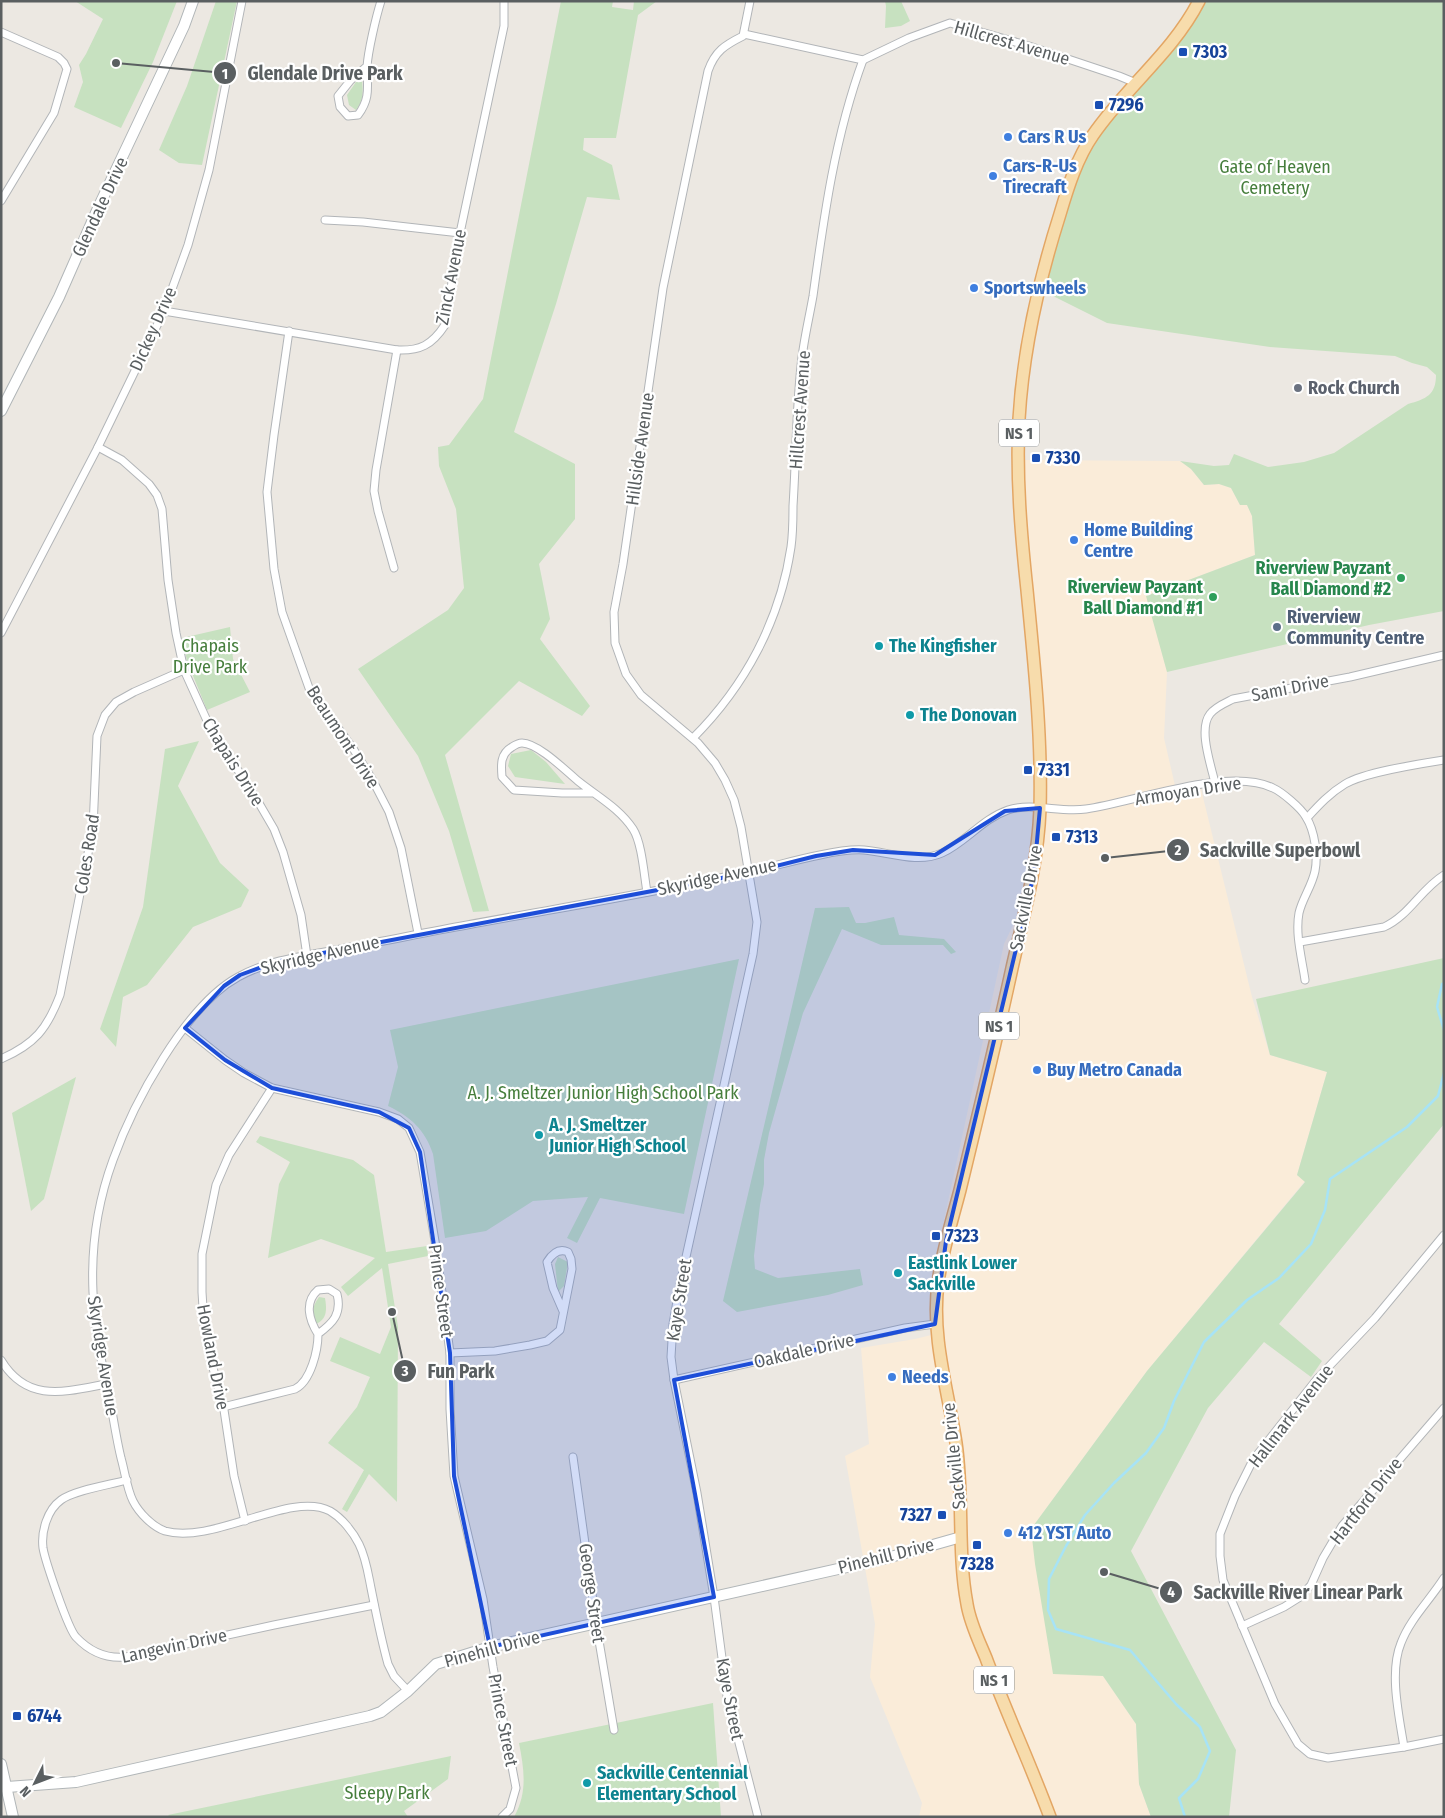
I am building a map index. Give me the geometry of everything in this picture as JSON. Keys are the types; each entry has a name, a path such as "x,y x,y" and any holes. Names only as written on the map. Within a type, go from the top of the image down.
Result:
{"main road":[{"name":"Sackville Drive","path":"1050,1817 1004,1706 968,1610 962,1570 961,1492 957,1455 935,1324 938,1283 946,1241 1001,1020 1034,874 1040,808 1040,756 1022,542 1019,418 1030,329 1059,217 1075,169 1091,138 1192,16 1200,1"}],"street":[{"name":"Glendale Drive","path":"1,411 60,296 99,206 184,26 193,1"},
{"name":"Dickey Drive","path":"1,633 98,447 164,311 188,245 210,170 242,1"},
{"path":"367,66 350,80 338,96 340,107 348,116 358,115 365,106 368,93 367,66 381,1"},
{"name":"Zinck Avenue","path":"164,311 397,350 412,350 429,344 438,336 445,325 460,233 504,26 504,1"},
{"path":"750,1 744,34 863,60"},
{"name":"Hillcrest Avenue","path":"693,738 716,715 753,661 770,625 782,588 791,546 801,364 823,217 852,90 863,60 909,38 950,23 1029,46 1136,83"},
{"path":"1,32 58,58 68,68 54,113 1,201"},
{"name":"Hillside Avenue","path":"744,34 717,52 712,59 708,71 663,288 624,564 614,612 615,643 626,674 641,695 693,738 715,763 734,800 741,827 748,873"},
{"path":"324,220 364,222 460,233"},
{"name":"Beaumont Drive","path":"290,332 267,492 274,569 282,612 309,688 354,750 389,812 401,848 418,933"},
{"path":"394,568 374,491 397,350"},
{"name":"Chapais Drive","path":"98,447 122,460 157,495 162,508 168,580 184,670 214,736 249,786 274,829 283,852 301,915 307,956"},
{"name":"Sami Drive","path":"1215,782 1205,730 1209,715 1218,706 1241,698 1444,655"},
{"name":"Coles Road","path":"1,1059 20,1051 38,1036 52,1017 60,995 93,828 97,736 105,716 116,702 184,670"},
{"path":"593,793 514,790 502,777 501,759 508,749 520,742 527,744 541,750 593,793 607,801 623,816 634,831 647,892"},
{"path":"1307,818 1330,794 1346,783 1367,775 1444,760"},
{"name":"Armoyan Drive","path":"1040,808 1087,809 1215,782 1233,780 1251,781 1275,788 1307,818 1317,849 1315,871 1300,907 1298,918 1305,980"},
{"name":"Skyridge Avenue","path":"408,1691 394,1676 388,1664 365,1561 358,1542 345,1524 328,1510 316,1507 301,1507 267,1513 245,1521 186,1533 162,1530 152,1524 133,1501 112,1418 97,1342 92,1290 97,1226 102,1197 113,1159 144,1090 185,1028 204,1004 224,986 240,975 275,962 418,933 748,873 816,856 854,850 912,857 935,855 955,844 992,817 1005,811 1017,808 1040,808"},
{"name":"Kaye Street","path":"748,873 757,922 756,933 680,1284 673,1324 671,1357 674,1380 698,1493 714,1597 726,1696 758,1817"},
{"path":"1300,942 1384,927 1400,918 1444,875"},
{"name":"Prince Street","path":"185,1028 225,1060 272,1088 379,1112 398,1119 409,1128 420,1152 436,1247 450,1354 450,1409 454,1476 483,1599 516,1788 510,1809 502,1817"},
{"name":"Howland Drive","path":"245,1521 233,1468 223,1407 204,1324 202,1254 216,1185 229,1155 272,1088"},
{"name":"Hallmark Avenue","path":"1444,1235 1374,1318 1312,1386 1253,1460 1235,1496 1220,1534 1222,1580 1275,1704 1298,1744 1310,1754 1328,1758 1444,1739"},
{"path":"450,1354 495,1351 547,1341 560,1330 564,1311 572,1269 568,1252 561,1250 554,1253 547,1262 553,1288 564,1311"},
{"path":"223,1407 300,1387 307,1378 316,1355 318,1334 311,1321 309,1302 318,1290 328,1289 337,1294 338,1309 335,1320 318,1334"},
{"name":"Oakdale Drive","path":"674,1380 905,1328 935,1324"},
{"path":"1,1360 10,1375 29,1388 47,1391 106,1384"},
{"name":"Hartford Drive","path":"1242,1626 1284,1607 1300,1597 1311,1585 1323,1558 1342,1526 1444,1408"},
{"name":"George Street","path":"573,1457 596,1623 614,1730"},
{"name":"Langevin Drive","path":"127,1480 74,1494 61,1500 53,1508 45,1526 43,1548 68,1623 74,1635 100,1656 126,1657 374,1605"},
{"name":"Pinehill Drive","path":"7,1787 76,1782 370,1716 381,1712 408,1691 436,1664 490,1647 887,1558 961,1537"},
{"path":"1404,1747 1397,1695 1397,1656 1401,1642 1412,1622 1444,1578"},
{"path":"1,1764 13,1817"}],"highlighted area":[{"path":"1040,808 1034,874 946,1241 935,1324 674,1380 714,1597 490,1647 454,1476 450,1353 420,1152 409,1128 379,1112 272,1088 225,1060 185,1028 224,986 240,975 275,962 748,873 816,856 853,850 935,855 1005,811"}],"shaded area":[{"path":"1020,460 1180,461 1191,469 1204,485 1219,484 1231,488 1240,505 1247,505 1252,516 1255,555 1147,596 1167,672 1164,738 1176,790 1200,785 1252,997 1270,1055 1327,1072 1297,1175 1305,1181 1147,1371 1031,1529 1103,1676 1136,1724 1139,1784 1151,1817 919,1817 922,1803 870,1677 875,1624 845,1456 869,1444 861,1348 935,1334 936,1257 1004,944 1035,879 1040,794"}],"green space":[{"path":"75,1 177,1 153,62 121,128 74,107 83,82 79,65 103,19"},
{"path":"216,1 237,1 202,165 179,163 159,150 187,86"},
{"path":"561,1 613,1 612,7 633,10 634,1 657,1 638,15 616,138 584,138 583,150 612,165 620,200 587,197 556,304 514,432 575,464 575,519 539,564 550,619 540,639 590,706 582,716 519,681 445,755 489,911 473,912 449,831 418,756 358,669 448,610 464,588 456,509 439,466 438,447 449,445 483,399"},
{"path":"885,1 901,1 910,21 901,26 885,28"},
{"name":"Gate of Heaven Cemetery","path":"1199,1 1444,1 1444,611 1369,625 1167,672 1146,596 1255,555 1252,516 1247,505 1240,505 1231,488 1219,484 1204,485 1191,469 1180,461 1214,466 1229,465 1234,454 1268,467 1304,462 1334,453 1408,404 1425,398 1432,392 1436,382 1436,375 1427,367 1395,356 1270,347 1107,323 1039,289 1091,138"},
{"path":"362,80 362,99 356,110 349,105 347,95 356,82"},
{"name":"Chapais Drive Park","path":"230,627 233,659 250,692 207,710 187,661 182,638"},
{"path":"199,741 178,786 220,863 249,890 241,907 193,927 147,985 123,997 116,1047 100,1029 143,907 165,749"},
{"path":"531,750 546,762 565,784 515,777 508,766 511,754"},
{"path":"849,907 856,923 894,917 899,935 944,939 956,952 951,954 943,945 881,945 842,929 803,1013 769,1133 764,1160 764,1184 754,1256 755,1269 778,1278 860,1269 863,1285 828,1295 737,1312 723,1301 815,908"},
{"path":"1444,958 1444,1124 1279,1324 1322,1361 1311,1377 1264,1342 1208,1408 1131,1551 1236,1750 1229,1817 1151,1817 1139,1784 1136,1724 1103,1676 1053,1674 1031,1529 1147,1371 1305,1182 1297,1175 1327,1072 1270,1055 1256,999"},
{"name":"A. J. Smeltzer Junior High School Park","path":"739,959 684,1214 600,1198 577,1243 567,1238 588,1197 533,1201 486,1231 445,1238 433,1154 430,1145 416,1125 404,1115 388,1106 398,1067 390,1030"},
{"path":"76,1077 44,1199 31,1211 12,1113"},
{"path":"260,1136 353,1160 374,1175 386,1252 427,1246 428,1256 388,1264 398,1327 397,1502 369,1474 347,1512 342,1509 364,1470 328,1443 357,1407 370,1377 330,1361 340,1337 380,1354 391,1327 382,1268 348,1296 341,1287 375,1258 321,1239 268,1258 279,1184 290,1162 256,1142"},
{"path":"558,1257 568,1262 564,1286 558,1292 555,1264"},
{"path":"319,1297 325,1298 326,1310 322,1320 316,1324 313,1310"},
{"path":"713,1703 721,1817 514,1817 521,1799 524,1780 519,1743"},
{"name":"Sleepy Park","path":"451,1756 448,1779 404,1811 408,1817 170,1817 168,1815"}],"waterway":[{"path":"1444,983 1442,984 1437,1007 1444,1030"},
{"path":"1185,1817 1179,1798 1198,1779 1210,1751 1200,1727 1176,1704 1130,1650 1056,1629 1048,1610 1049,1579 1085,1515 1114,1483 1146,1453 1164,1428 1174,1401 1204,1342 1247,1300 1279,1278 1311,1244 1325,1210 1330,1179 1407,1127 1438,1096 1444,1073"}],"place":[{"name":"7303","path":"1183,52"},
{"name":"Glendale Drive Park","path":"116,63"},
{"name":"7296","path":"1099,105"},
{"name":"Cars R Us","path":"1008,137"},
{"name":"Cars-R-Us Tirecraft","path":"993,176"},
{"name":"Sportswheels","path":"974,288"},
{"name":"Rock Church","path":"1298,388"},
{"name":"7330","path":"1036,458"},
{"name":"Home Building Centre","path":"1074,540"},
{"name":"Riverview Payzant Ball Diamond #2","path":"1401,578"},
{"name":"Riverview Payzant Ball Diamond #1","path":"1213,597"},
{"name":"Riverview Community Centre","path":"1277,627"},
{"name":"The Kingfisher","path":"879,646"},
{"name":"The Donovan","path":"910,715"},
{"name":"7331","path":"1028,770"},
{"name":"7313","path":"1056,837"},
{"name":"Sackville Superbowl","path":"1105,858"},
{"name":"Buy Metro Canada","path":"1037,1070"},
{"name":"A. J. Smeltzer Junior High School","path":"539,1135"},
{"name":"7323","path":"936,1236"},
{"name":"Eastlink Lower Sackville","path":"898,1273"},
{"name":"Fun Park","path":"392,1312"},
{"name":"Needs","path":"892,1377"},
{"name":"7327","path":"942,1515"},
{"name":"412 YST Auto","path":"1008,1533"},
{"name":"7328","path":"977,1545"},
{"name":"Sackville River Linear Park","path":"1104,1572"},
{"name":"6744","path":"17,1716"},
{"name":"Sackville Centennial Elementary School","path":"587,1783"}]}
